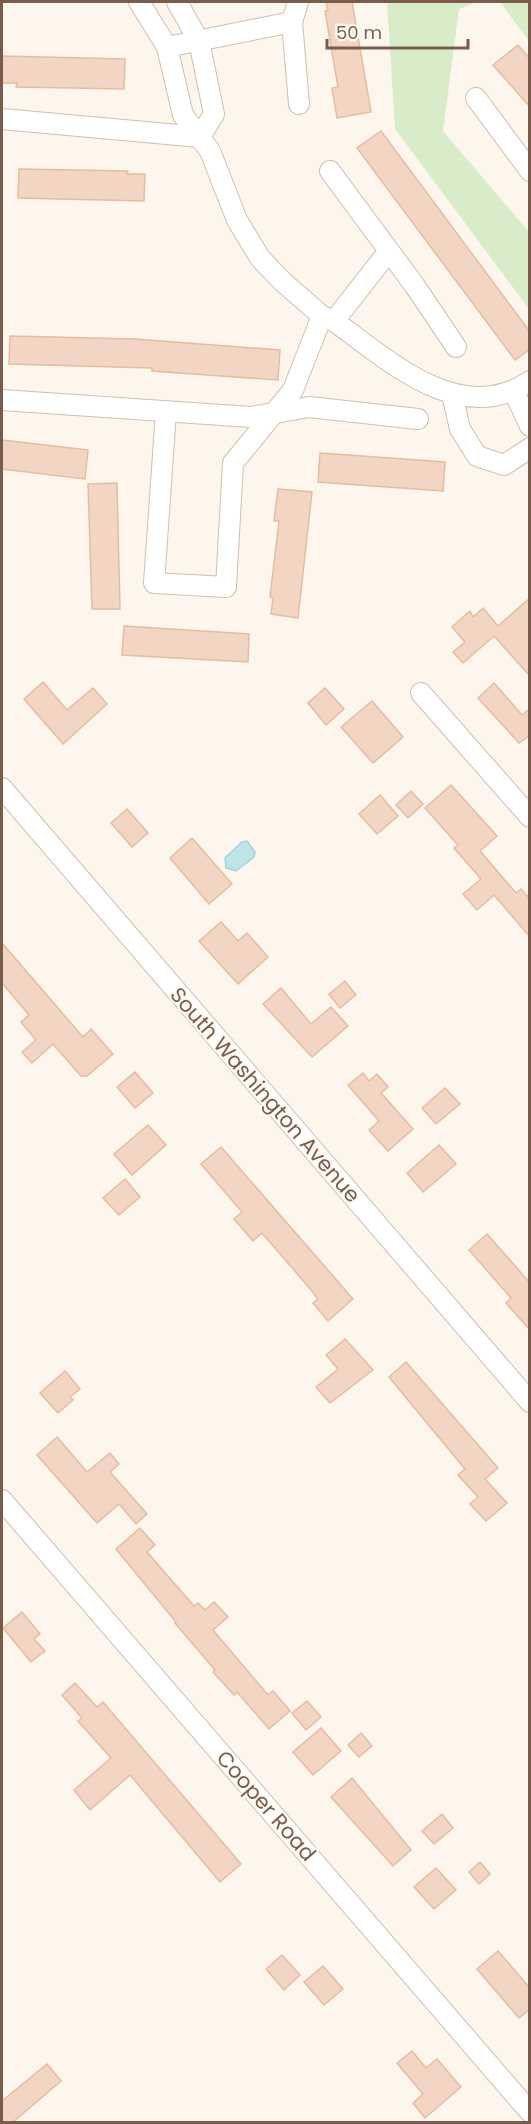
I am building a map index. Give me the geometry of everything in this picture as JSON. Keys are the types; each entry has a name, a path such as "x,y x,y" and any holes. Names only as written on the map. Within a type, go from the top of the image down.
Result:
{"street":[{"path":"139,2 167,47 183,115 210,151 237,220 260,258 283,282 328,318 408,374 452,394 483,399 522,387 530,426"},
{"path":"177,2 199,40 214,114 200,137"},
{"path":"298,2 292,22 299,105"},
{"path":"167,47 292,22"},
{"path":"476,98 530,171"},
{"path":"2,119 200,137"},
{"path":"330,171 415,286 456,347"},
{"path":"166,412 154,583 226,587 233,463 293,390 328,318 388,252"},
{"path":"452,394 460,429 477,456 504,465 530,448"},
{"path":"2,400 251,417 309,407 418,419"},
{"path":"422,693 530,817"},
{"name":"South Washington Avenue","path":"2,788 530,1401"},
{"name":"Cooper Road","path":"2,1500 530,2112"}],"green space":[{"path":"387,2 477,2 459,9 443,131 529,232 529,309 395,129"},
{"path":"500,2 529,2 529,41"}],"water":[{"path":"247,841 255,852 254,857 236,871 226,868 225,858 242,842"}],"building":[{"path":"326,2 352,2 371,112 337,118 332,88 338,87 325,11 328,11"},
{"path":"518,45 530,59 530,107 493,65"},
{"path":"2,56 125,59 124,89 16,87 17,83 2,83"},
{"path":"381,131 530,332 530,349 515,360 357,148"},
{"path":"19,169 128,171 127,174 145,174 144,201 18,198"},
{"path":"10,336 135,339 280,350 278,380 152,371 152,368 9,364"},
{"path":"2,440 88,450 85,479 2,469"},
{"path":"320,453 445,462 443,491 318,482"},
{"path":"117,483 120,609 92,609 88,484"},
{"path":"278,489 312,492 298,618 271,614 273,598 270,597 279,521 274,521"},
{"path":"530,598 530,676 494,636 463,663 453,652 465,642 452,627 470,611 473,617 483,608 498,626"},
{"path":"124,626 249,634 248,662 122,655"},
{"path":"43,682 67,710 93,688 107,704 63,744 24,699"},
{"path":"494,683 522,715 530,709 530,735 519,743 478,698"},
{"path":"325,688 344,709 326,725 308,703"},
{"path":"372,701 403,737 373,763 341,727"},
{"path":"451,785 497,836 480,851 516,893 521,889 530,899 530,937 494,895 477,910 463,894 481,879 454,848 458,845 425,808"},
{"path":"411,791 423,804 408,818 396,805"},
{"path":"380,795 398,816 377,834 359,814"},
{"path":"127,809 148,833 132,847 111,823"},
{"path":"192,838 232,884 209,904 170,858"},
{"path":"221,922 238,941 247,933 268,957 238,984 199,941"},
{"path":"2,943 83,1037 91,1029 113,1054 87,1076 81,1076 53,1044 32,1063 22,1052 36,1040 21,1022 29,1015 2,983"},
{"path":"345,981 356,995 340,1008 329,994"},
{"path":"281,988 311,1024 331,1007 348,1026 312,1057 263,1004"},
{"path":"135,1072 153,1093 135,1108 117,1087"},
{"path":"363,1073 369,1081 377,1074 388,1087 381,1093 413,1129 388,1151 369,1130 379,1121 348,1085"},
{"path":"445,1088 460,1104 436,1124 422,1108"},
{"path":"148,1125 166,1145 132,1175 114,1154"},
{"path":"439,1145 456,1164 423,1192 407,1173"},
{"path":"221,1147 353,1299 328,1321 313,1303 318,1299 312,1291 262,1233 253,1241 234,1219 242,1212 201,1164"},
{"path":"125,1179 140,1197 119,1215 103,1198"},
{"path":"487,1234 530,1283 530,1330 506,1303 511,1298 469,1250"},
{"path":"345,1339 373,1370 330,1403 316,1387 338,1369 326,1355"},
{"path":"406,1362 498,1468 485,1479 507,1503 486,1521 470,1504 478,1497 458,1475 465,1469 389,1377"},
{"path":"65,1371 80,1389 70,1397 73,1400 58,1413 40,1393"},
{"path":"57,1437 87,1472 110,1453 119,1464 110,1472 147,1514 136,1524 119,1504 97,1523 37,1455"},
{"path":"140,1528 155,1545 147,1552 194,1606 198,1603 205,1610 214,1602 228,1617 213,1630 268,1695 273,1691 290,1711 269,1729 237,1692 234,1695 213,1672 215,1670 116,1549"},
{"path":"22,1612 40,1634 34,1639 45,1651 31,1662 3,1628"},
{"path":"75,1683 97,1707 103,1702 241,1864 220,1882 130,1775 90,1810 74,1790 111,1758 78,1721 82,1718 62,1695"},
{"path":"307,1701 321,1717 306,1730 292,1713"},
{"path":"321,1728 341,1751 313,1775 293,1752"},
{"path":"361,1733 372,1746 359,1757 348,1745"},
{"path":"352,1778 411,1850 393,1866 331,1797"},
{"path":"442,1814 453,1828 434,1844 422,1831"},
{"path":"480,1862 490,1874 479,1884 469,1872"},
{"path":"436,1868 456,1890 434,1909 414,1887"},
{"path":"498,1951 530,1988 530,2009 519,2018 477,1969"},
{"path":"282,1955 300,1975 284,1990 266,1969"},
{"path":"323,1966 343,1989 324,2005 304,1982"},
{"path":"412,2051 426,2068 437,2059 461,2087 425,2118 413,2103 423,2094 397,2063"},
{"path":"47,2064 61,2081 13,2122 2,2122 2,2101"}]}
